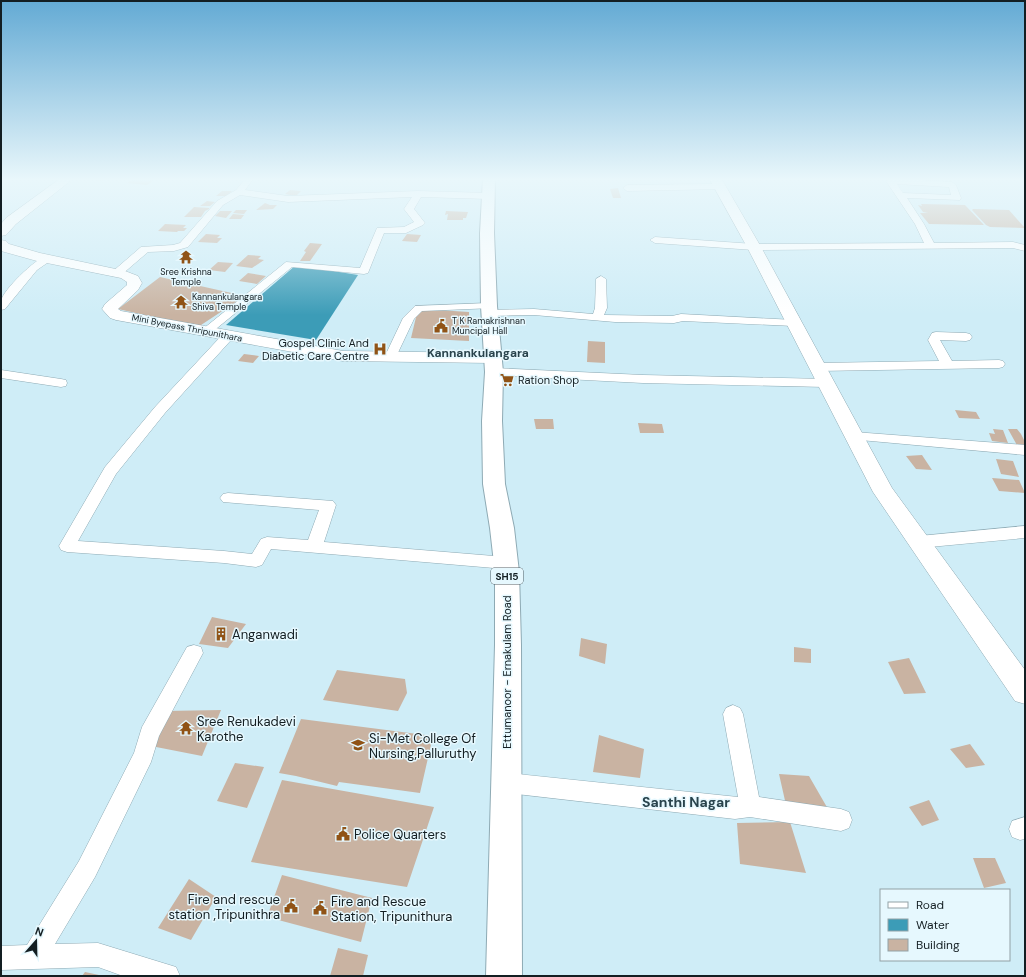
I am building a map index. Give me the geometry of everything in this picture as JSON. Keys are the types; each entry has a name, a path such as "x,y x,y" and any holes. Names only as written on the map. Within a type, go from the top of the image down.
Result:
{"main road":[{"path":"1,232 9,224"},
{"name":"Ettumanoor - Ernakulam Road","path":"488,224 489,310 493,365 492,421 494,484 506,563 508,645 504,976"},
{"path":"741,224 884,492 1025,692"},
{"name":"Mini Byepass Thripunithara","path":"1,244 4,247 46,259 126,276 133,279 135,283 133,287 111,306 110,309 116,315 343,356 391,356 493,365"}],"street":[{"path":"116,274 145,249 174,248 184,245 202,224"},
{"path":"207,331 290,264 364,271 380,230 406,230 419,224"},
{"path":"918,224 930,242 930,246"},
{"path":"655,240 754,247 1013,245 1025,248"},
{"path":"1,307 33,268 46,259"},
{"path":"598,316 601,308 601,279"},
{"path":"391,356 409,318 419,308 534,312 598,316 615,319 674,320 681,317 794,323"},
{"path":"228,336 160,410 110,471 67,546 224,557 256,561 267,543 506,563"},
{"path":"947,364 934,340 936,336 966,337"},
{"path":"493,365 643,379 821,375 947,364 999,364"},
{"path":"1,374 60,383"},
{"path":"854,436 1025,450"},
{"path":"228,498 328,505 314,547"},
{"path":"919,542 1025,532"},
{"path":"34,956 87,869 144,755 149,734 194,653"},
{"path":"733,714 750,806"},
{"path":"507,784 735,808 750,806 841,820"},
{"path":"1,958 98,955 136,968 167,976"}],"water":[{"path":"296,265 358,275 316,340 226,325"}],"building":[{"path":"165,224 186,225 183,228 187,228 184,231 177,232 158,231"},
{"path":"929,224 983,224 984,225"},
{"path":"985,224 1021,224 1025,228 990,227"},
{"path":"206,234 220,235 217,238 222,238 217,243 198,242"},
{"path":"407,234 421,235 417,242 402,241"},
{"path":"310,243 322,244 310,261 300,261 306,252 304,251"},
{"path":"248,255 261,256 258,259 264,260 252,268 236,266"},
{"path":"218,262 233,263 225,272 209,270"},
{"path":"248,273 266,276 257,284 239,281"},
{"name":"Kannankulangara Shiva Temple","path":"160,277 245,296 198,327 118,309"},
{"name":"T K Ramakrishnan Muncipal Hall","path":"422,309 469,312 469,341 411,338 417,313"},
{"path":"588,341 605,342 605,363 587,362"},
{"path":"244,354 259,356 253,363 238,361"},
{"path":"955,410 976,412 980,419 959,418"},
{"path":"534,419 553,419 554,429 536,429"},
{"path":"638,423 662,424 664,433 640,433"},
{"path":"993,429 1003,430 1008,443 992,441 989,433 995,434"},
{"path":"1008,429 1017,429 1025,442 1025,447 1018,447"},
{"path":"922,455 932,470 916,469 906,456"},
{"path":"996,459 1013,461 1019,477 1001,474"},
{"path":"992,478 1019,480 1025,493 999,491"},
{"name":"Anganwadi","path":"212,617 246,624 228,648 199,644"},
{"path":"581,638 607,644 605,664 579,656"},
{"path":"794,647 811,649 811,663 794,662"},
{"path":"909,658 926,693 904,694 888,662"},
{"path":"337,670 405,679 407,693 398,711 323,700"},
{"name":"Sree Renukadevi Karothe","path":"221,710 202,756 151,746 165,711"},
{"path":"301,719 433,736 420,793 339,782 337,786 279,773"},
{"path":"599,735 644,749 640,778 593,772"},
{"path":"970,744 985,765 966,768 950,749"},
{"path":"235,763 264,767 247,808 217,801"},
{"path":"779,774 809,776 828,809 786,805"},
{"name":"Police Quarters","path":"282,780 434,807 407,887 251,862"},
{"path":"929,800 939,820 922,826 909,807"},
{"path":"790,822 806,873 740,864 737,823"},
{"path":"973,858 995,858 1006,883 984,888"},
{"name":"Fire and Rescue Station, Tripunithura","path":"282,875 372,898 361,942 267,917"},
{"path":"189,879 216,897 191,940 158,928"},
{"path":"338,948 368,955 363,976 330,976"},
{"path":"85,972 99,975 99,976 82,976"}],"place":[{"name":"Sree Krishna Temple","path":"186,257"},
{"name":"Kannankulangara Shiva Temple","path":"181,302"},
{"name":"T K Ramakrishnan Muncipal Hall","path":"441,326"},
{"name":"Gospel Clinic And Diabetic Care Centre","path":"380,349"},
{"name":"Ration Shop","path":"507,380"},
{"name":"Anganwadi","path":"221,634"},
{"name":"Sree Renukadevi Karothe","path":"186,728"},
{"name":"Si-Met College Of Nursing,Palluruthy","path":"358,745"},
{"name":"Police Quarters","path":"343,834"},
{"name":"Fire and rescue station ,Tripunithra","path":"291,906"},
{"name":"Fire and Rescue Station, Tripunithura","path":"320,908"}],"district":[{"name":"Kannankulangara","path":"478,353"},
{"name":"Santhi Nagar","path":"686,802"}]}
